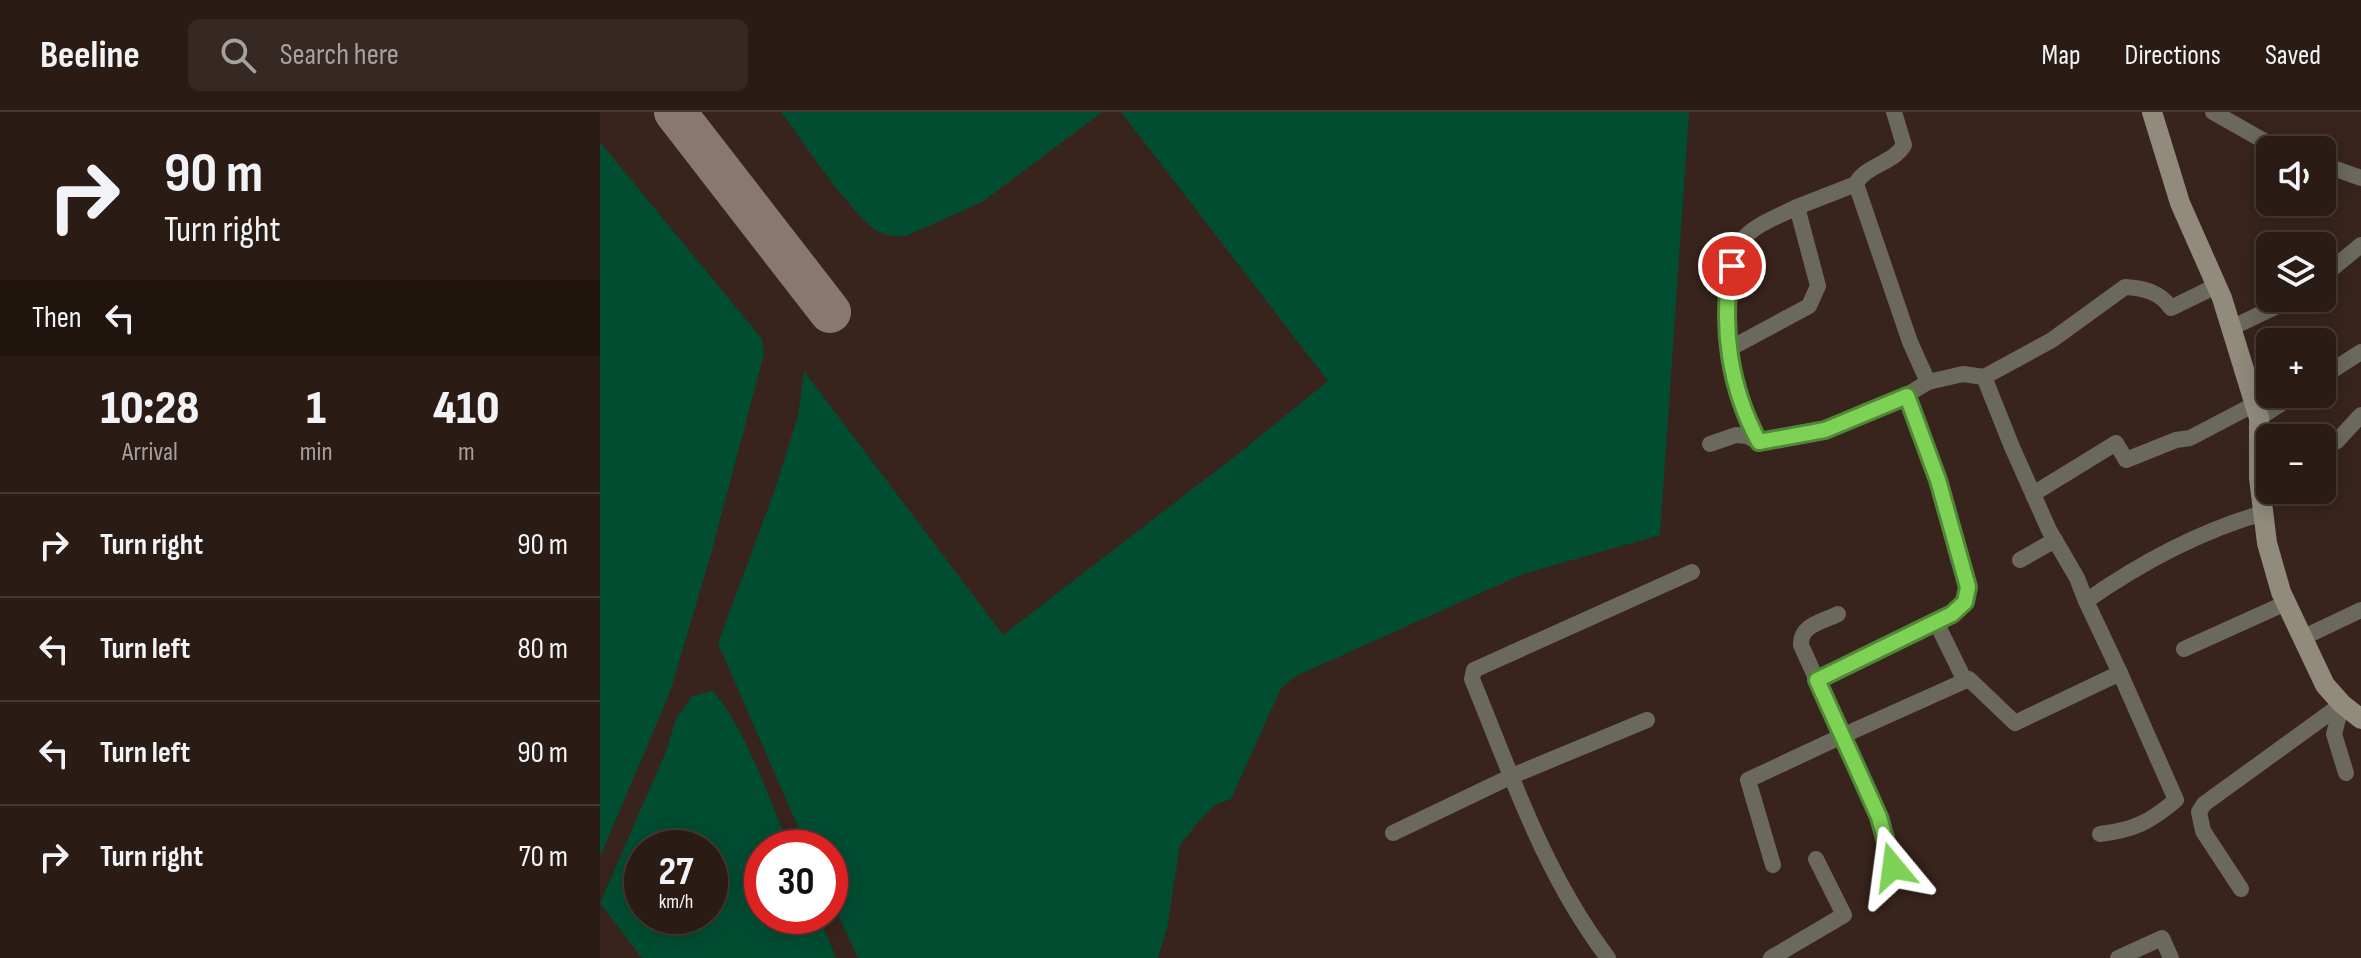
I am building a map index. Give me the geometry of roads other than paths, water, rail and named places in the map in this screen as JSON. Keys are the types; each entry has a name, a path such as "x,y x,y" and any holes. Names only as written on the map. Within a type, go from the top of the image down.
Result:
{"street":[{"path":"1759,442 1738,394 1729,349 1728,286 1741,240 1797,207 1856,184 1860,176 1900,152 1904,145 1894,112"},
{"path":"2152,112 2180,203 2231,328 2259,424"},
{"path":"2213,112 2256,136"},
{"path":"2336,169 2361,178"},
{"path":"1856,184 1910,342 1928,382"},
{"path":"1729,349 1809,306 1815,295 1818,286 1797,207"},
{"path":"2336,266 2361,245"},
{"path":"1710,444 1736,435 1759,442 1825,430 1907,396 1928,382 1963,374 1984,377 2052,340 2125,287 2163,296 2171,308 2216,286"},
{"path":"2231,328 2265,312"},
{"path":"2336,368 2361,352"},
{"path":"1984,377 2033,494 2077,578 2176,800 2158,817 2127,831 2100,834"},
{"path":"1817,680 1952,614 1965,602 1968,587 1938,480 1907,396"},
{"path":"2033,494 2116,443 2126,460 2264,408"},
{"path":"2336,441 2361,415"},
{"path":"2263,504 2267,543 2286,603 2325,685 2361,719"},
{"path":"2086,601 2118,578 2224,524 2263,513"},
{"path":"2020,560 2055,540"},
{"path":"1608,958 1587,930 1549,865 1472,679 1474,670 1692,572"},
{"path":"2184,649 2286,603"},
{"path":"2302,638 2361,610"},
{"path":"1838,614 1804,630 1801,645 1879,817 1893,867"},
{"path":"1936,622 1965,681"},
{"path":"1773,865 1748,780 1969,679 2015,723 2120,673"},
{"path":"2342,704 2334,734 2346,773"},
{"path":"2241,889 2203,831 2199,812 2204,804 2342,704"},
{"path":"1393,833 1512,776 1647,720"},
{"path":"1771,958 1844,915 1816,859"},
{"path":"2118,958 2162,938 2171,958"}]}
